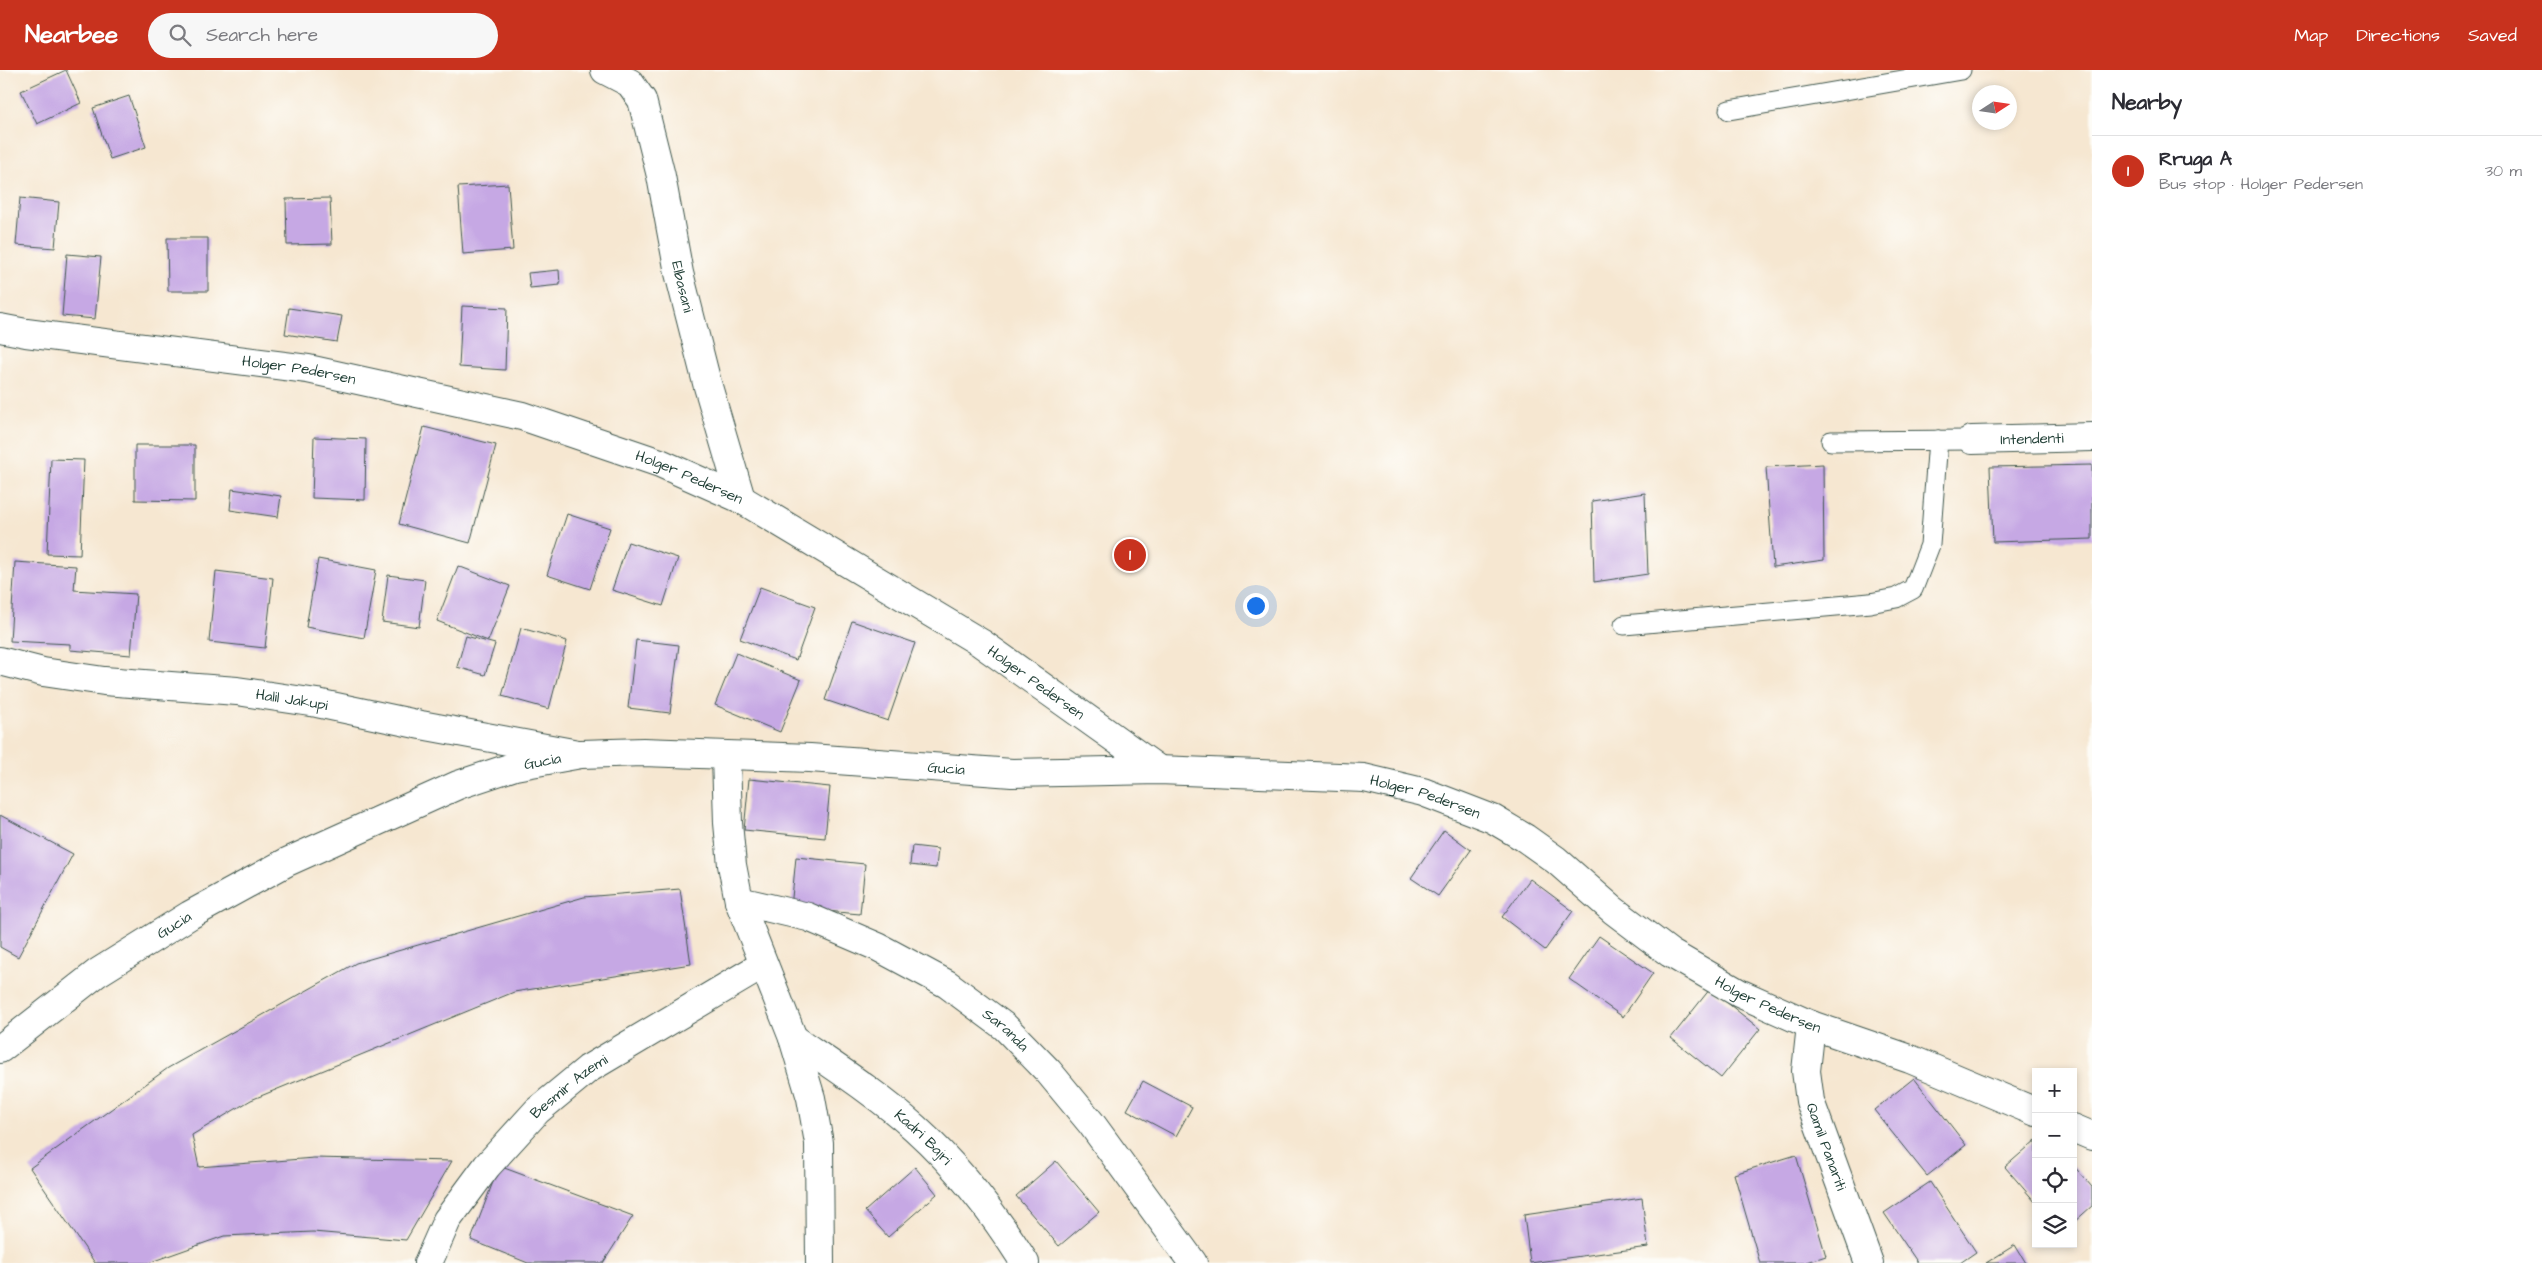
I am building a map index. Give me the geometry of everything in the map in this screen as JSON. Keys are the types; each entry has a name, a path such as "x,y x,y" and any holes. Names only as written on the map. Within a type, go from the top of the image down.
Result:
{"street":[{"path":"605,70 630,82 642,100"},
{"name":"Elbasani","path":"642,100 661,176 679,273 706,383 741,499"},
{"name":"Holger Pedersen","path":"0,328 26,333 308,369 522,416 660,463 741,499 981,643 1159,770 1364,778 1423,792 1493,819 1526,838 1556,860 1613,910 1670,953 1739,993 1811,1025 1910,1060 2032,1110"},
{"name":"Intendenti","path":"1972,440 2092,437"},
{"name":"Halil Jakupi","path":"0,661 43,672 104,681 238,691 317,703 421,725 581,754"},
{"name":"Gucia","path":"0,1049 97,973 190,915 287,862 458,785 515,766 581,754 643,752 810,758 1012,772 1159,770"},
{"path":"726,756 728,823 732,865 739,901 793,1038 811,1098 818,1143 820,1263"},
{"name":"Saranda","path":"739,901 808,918 878,947 947,984 1005,1027 1048,1071 1091,1123 1193,1263"},
{"name":"Besmir Azemi","path":"428,1263 447,1220 487,1166 537,1111 588,1069 763,965"},
{"name":"Qamil Panariti","path":"1811,1025 1806,1071 1810,1101 1869,1263"},
{"name":"Kadri Bajri","path":"793,1038 863,1086 916,1129 969,1185 1025,1263"},
{"path":"2077,1130 2092,1136"}],"lane":[{"name":"Elbasani","path":"638,70 642,100"},
{"path":"1729,110 1885,77 1961,70"},
{"path":"1624,625 1870,603 1896,598 1914,589 1930,545 1938,440"},
{"path":"1831,441 1972,440"}],"building":[{"path":"66,70 81,103 37,124 21,91"},
{"path":"129,96 146,147 110,159 93,108"},
{"path":"508,184 513,250 463,254 458,187"},
{"path":"20,198 59,202 55,248 16,245"},
{"path":"330,198 332,244 287,245 286,199"},
{"path":"167,238 208,238 208,291 168,291"},
{"path":"67,254 101,257 95,319 62,316"},
{"path":"559,270 560,285 530,288 528,273"},
{"path":"462,306 507,308 505,370 459,367"},
{"path":"289,308 342,316 337,342 285,334"},
{"path":"424,427 496,445 470,543 399,524"},
{"path":"314,437 366,439 365,500 312,498"},
{"path":"135,445 195,445 195,501 135,500"},
{"path":"51,459 84,460 80,555 47,554"},
{"path":"1823,464 1824,560 1773,567 1766,467"},
{"path":"2092,465 2092,539 1993,542 1990,467"},
{"path":"232,489 281,496 278,517 230,510"},
{"path":"1645,493 1648,574 1594,582 1592,501"},
{"path":"567,514 610,528 590,589 547,575"},
{"path":"628,542 678,558 663,606 612,590"},
{"path":"318,559 376,570 364,638 306,627"},
{"path":"15,562 76,566 74,590 136,594 131,655 70,650 70,644 10,641"},
{"path":"458,566 510,586 488,641 437,621"},
{"path":"216,571 273,578 265,648 209,642"},
{"path":"388,575 425,580 419,627 382,622"},
{"path":"760,587 815,607 796,660 740,639"},
{"path":"852,621 915,643 888,721 825,700"},
{"path":"521,628 567,641 549,709 502,696"},
{"path":"466,636 495,644 485,675 457,667"},
{"path":"636,640 679,645 670,713 628,708"},
{"path":"736,653 801,680 780,732 715,705"},
{"path":"749,779 830,787 825,838 744,830"},
{"path":"0,815 73,854 18,957 0,947"},
{"path":"1444,830 1471,850 1438,896 1411,878"},
{"path":"912,846 938,849 936,868 910,865"},
{"path":"796,857 865,864 860,914 791,908"},
{"path":"1530,879 1573,911 1545,950 1502,917"},
{"path":"680,889 691,964 514,992 251,1100 192,1135 199,1167 314,1158 452,1161 406,1240 313,1232 224,1236 148,1263 95,1263 30,1168 168,1068 356,963 584,897"},
{"path":"1599,936 1653,973 1623,1017 1569,979"},
{"path":"1710,989 1760,1029 1721,1078 1671,1038"},
{"path":"1914,1078 1966,1145 1927,1176 1874,1110"},
{"path":"1143,1081 1192,1107 1176,1136 1127,1110"},
{"path":"2032,1143 2032,1198 2005,1167"},
{"path":"1796,1155 1826,1256 1804,1263 1760,1263 1734,1174"},
{"path":"1056,1161 1099,1212 1059,1246 1016,1196"},
{"path":"499,1166 633,1216 603,1263 528,1263 471,1240"},
{"path":"915,1167 937,1194 888,1237 865,1211"},
{"path":"2077,1170 2092,1187 2092,1206 2077,1219"},
{"path":"1930,1182 1976,1252 1960,1263 1918,1263 1884,1213"},
{"path":"1642,1198 1648,1247 1530,1263 1524,1215"},
{"path":"2015,1245 2026,1263 1986,1263"}],"place":[{"name":"Rruga A","path":"1130,555"}]}
